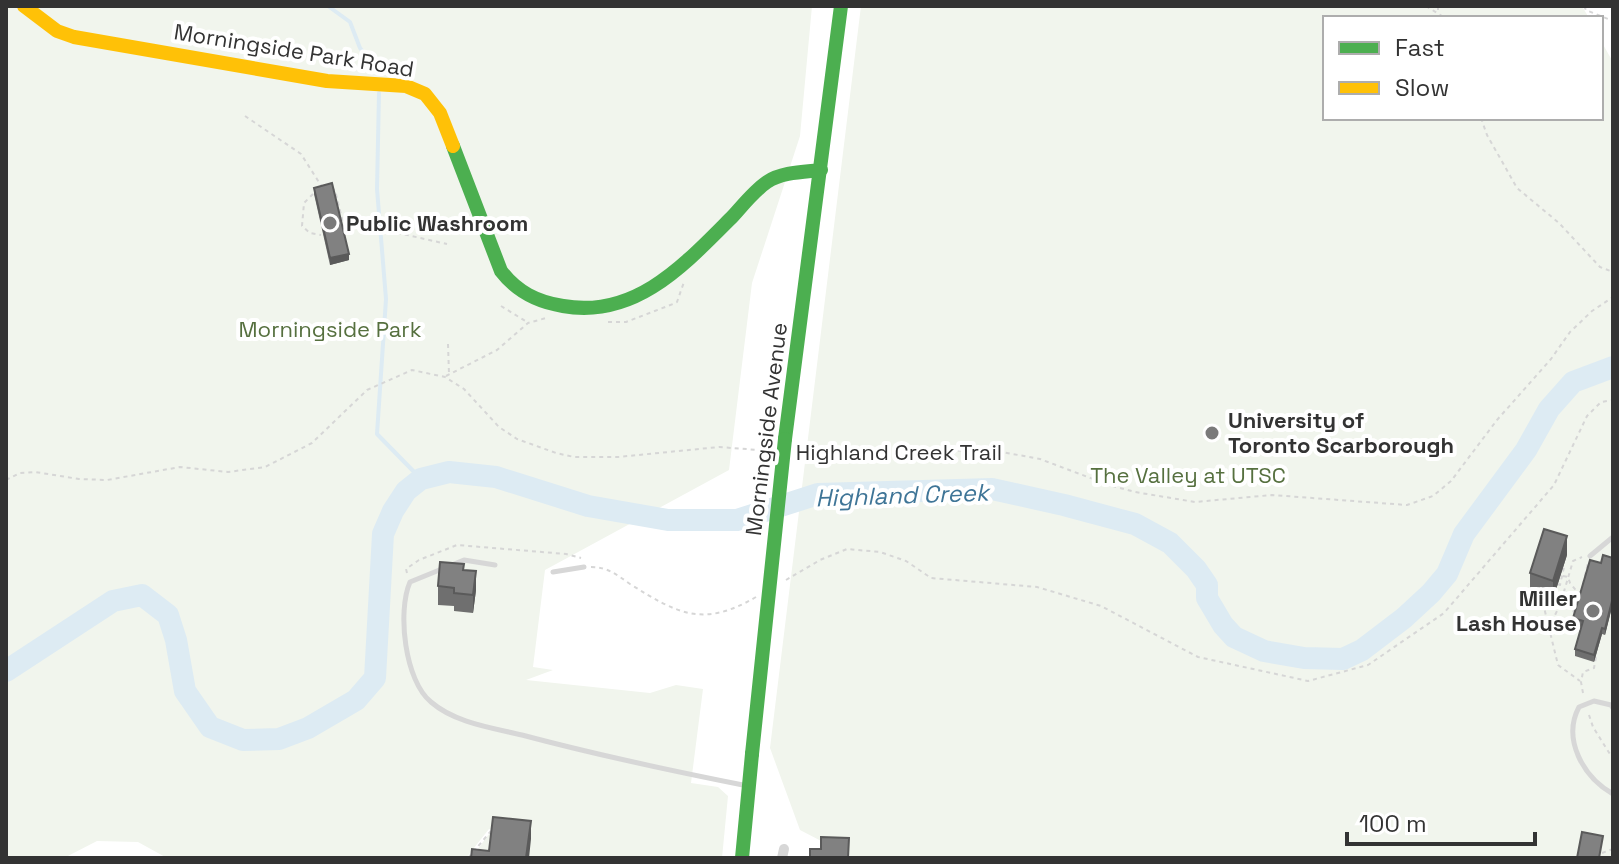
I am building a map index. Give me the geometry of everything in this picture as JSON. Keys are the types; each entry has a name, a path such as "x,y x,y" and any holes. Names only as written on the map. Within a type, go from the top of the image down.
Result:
{"street":[{"name":"Morningside Park Road","path":"24,6 57,31 74,37 327,81 396,83 425,94 440,113 501,271 522,294 559,305 592,310 626,302 667,277 768,181 821,170"},
{"name":"Morningside Avenue","path":"742,858 783,445 841,6"}],"lane":[{"path":"1590,556 1613,537"},
{"path":"495,565 464,560 410,582 405,594 403,618 407,646 420,690 436,707 463,719 579,750 748,786"},
{"path":"553,572 584,567"},
{"path":"1613,708 1594,701 1579,707 1573,719 1575,748 1593,780 1613,794"}],"path":[{"path":"1426,6 1438,15"},
{"path":"1438,6 1438,15"},
{"path":"1584,6 1586,10 1601,16"},
{"path":"245,116 301,154 323,190"},
{"path":"1482,120 1517,188 1559,223 1600,267 1613,272"},
{"path":"321,235 310,233 302,226 304,203 313,193 335,190 344,227 358,225 447,244"},
{"name":"Highland Creek Trail","path":"795,453 991,450 1040,459 1109,485 1195,502 1272,495 1407,505 1433,496 1451,481 1570,332 1613,297"},
{"path":"501,306 528,323"},
{"path":"448,344 449,374"},
{"name":"Highland Creek Trail","path":"6,480 20,473 35,472 107,480 180,467 228,472 265,467 310,445 367,390 404,371 417,370 445,377 464,389 499,427 517,439 574,457 618,457 719,447 783,445"},
{"path":"784,581 820,560 847,549 880,552 906,561 931,578 1037,587 1101,606 1198,657 1308,681 1368,665 1444,613 1554,485 1587,416 1601,402 1613,400"},
{"path":"410,582 406,569 419,560 457,545 566,554 589,560 595,567"},
{"path":"1548,629 1560,605 1575,558 1590,556 1569,625 1582,629"},
{"path":"1558,584 1563,576 1563,566"},
{"path":"584,567 605,567 670,608 704,617 735,609 760,595"},
{"path":"1563,576 1568,577"},
{"path":"1568,577 1572,587 1580,594"},
{"path":"1541,595 1559,667 1581,682"},
{"path":"1560,605 1574,609"},
{"path":"1595,657 1594,668 1583,671 1581,682 1593,727 1613,759"},
{"path":"468,858 490,831"},
{"path":"1602,853 1613,849"}],"green space":[{"name":"Morningside Park","path":"6,6 812,6 800,136 752,283 729,470 545,570 533,667 553,670 526,680 650,693 676,685 703,689 691,783 718,787 728,796 722,858 471,858 492,830 489,829 466,858 167,858 138,842 97,841 64,858 6,858"},
{"name":"The Valley at UTSC","path":"861,6 1582,6 1588,16 1323,16 1323,120 1603,120 1603,44 1613,62 1613,858 854,858 800,830 770,748"}],"building":[{"name":"Public Washroom","path":"332,183 349,254 330,258 314,188"},
{"path":"1544,529 1567,536 1553,581 1530,573"},
{"name":"Miller Lash House","path":"1603,555 1613,558 1613,597 1594,655 1575,649 1583,621 1573,618 1590,560 1601,563"},
{"path":"440,562 464,564 463,570 476,571 473,595 454,593 454,588 438,586"},
{"path":"493,817 531,821 526,858 471,858 472,849 489,851"},
{"path":"1582,832 1603,836 1599,858 1577,858"},
{"path":"821,837 849,838 848,858 810,858 810,849 821,849"}],"waterway":[{"path":"328,6 350,22 360,48 374,66"},
{"path":"379,93 377,189 386,299 377,434 421,479"},
{"name":"Highland Creek","path":"6,671 113,601 142,595 168,615 185,691 210,727 243,740 279,739 308,728 356,700 375,678 383,534 406,491 421,479 449,472 496,477 588,506 668,520 737,520 818,494 992,489 1135,524 1170,543 1196,569 1207,585 1207,598 1234,637 1264,651 1304,658 1343,659 1362,650 1431,593 1447,574 1464,534 1526,450 1549,409 1573,382 1613,367"}],"traffic: fast":[{"path":"785,439 841,6"},
{"path":"453,146 501,271 528,295 563,306 589,308 614,304 657,284 696,252 767,182 786,174 821,170"},
{"path":"752,754 785,439"},
{"path":"742,858 752,754"}],"traffic: slow":[{"path":"24,6 57,31 74,37 327,81 406,86 425,94 440,113 453,146"}],"place":[{"name":"Public Washroom","path":"330,223"},
{"name":"University of Toronto Scarborough","path":"1212,433"},
{"name":"Miller Lash House","path":"1593,611"}]}
